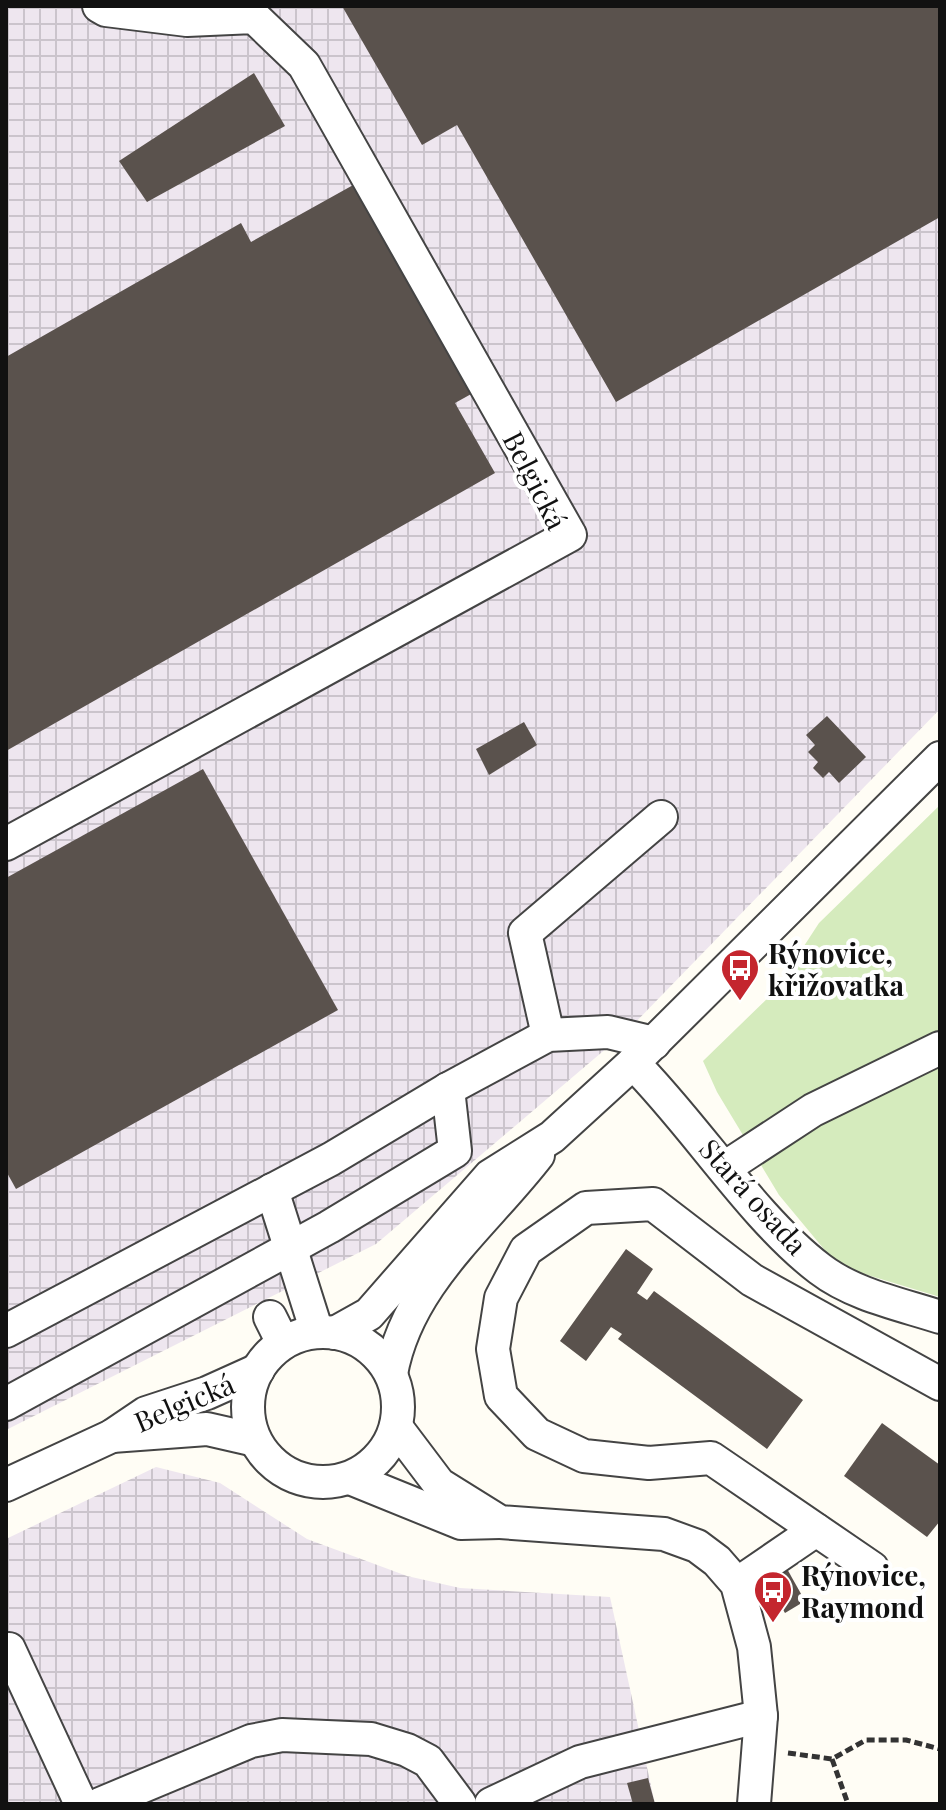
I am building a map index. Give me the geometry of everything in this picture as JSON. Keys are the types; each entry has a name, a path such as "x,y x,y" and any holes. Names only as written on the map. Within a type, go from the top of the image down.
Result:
{"street":[{"name":"Belgická","path":"6,844 570,535 304,65 254,17 187,20 106,10 99,6"},
{"path":"350,1478 379,1458 396,1427 399,1409 391,1374 396,1346 425,1288 505,1197 552,1137 644,1053 940,758"},
{"path":"548,1035 525,933 661,817"},
{"path":"6,1331 272,1190 548,1035 608,1032 644,1053"},
{"path":"726,1167 813,1110 940,1048"},
{"name":"Stará osada","path":"644,1053 674,1105 764,1214 820,1269 867,1294 940,1317"},
{"path":"6,1404 293,1247 455,1151 448,1089"},
{"path":"326,1332 369,1314 490,1176 552,1137"},
{"path":"272,1190 326,1332"},
{"path":"872,1568 711,1458 649,1463 584,1456 537,1434 501,1396 493,1349 501,1298 526,1250 586,1208 653,1204 752,1280 940,1384"},
{"path":"391,1374 368,1346 326,1332 277,1330 258,1370 248,1404 255,1440 272,1462 295,1478 313,1482 350,1478 461,1523 500,1522 664,1534 697,1546 737,1584 754,1647 761,1716 754,1804"},
{"name":"Belgická","path":"6,1485 112,1436 146,1413 207,1393 258,1370"},
{"path":"396,1427 439,1484 500,1522"},
{"name":"Belgická","path":"112,1436 207,1429 255,1440"},
{"path":"737,1584 816,1530"},
{"path":"6,1650 9,1649 81,1804"},
{"path":"491,1804 522,1797 580,1762 761,1716"},
{"path":"100,1804 251,1741 282,1735 371,1739 407,1750 428,1761 460,1804"}],"path":[{"path":"759,1749 832,1759 866,1740 906,1740 940,1749"},
{"path":"832,1759 848,1804"}],"shaded area":[{"path":"6,6 940,6 940,709 628,1030 376,1244 6,1430"},
{"path":"156,1467 220,1483 307,1539 407,1576 460,1588 610,1597 655,1804 6,1804 6,1539"}],"green space":[{"path":"940,805 940,1297 838,1266 779,1195 717,1092 703,1061 774,992 819,923"}],"building":[{"path":"342,6 940,6 940,217 616,402 457,125 422,145"},
{"path":"254,73 285,126 147,202 119,161"},
{"path":"355,184 473,393 455,403 495,473 6,751 6,357 241,223 251,242"},
{"path":"827,716 866,757 839,783 829,772 823,778 813,768 818,762 808,752 815,745 806,735"},
{"path":"524,722 537,745 489,775 476,749"},
{"path":"203,769 338,1010 16,1189 6,1171 6,878"},
{"path":"626,1249 653,1269 637,1293 647,1300 654,1291 803,1400 767,1449 618,1339 622,1334 611,1327 586,1361 560,1341"},
{"path":"882,1423 940,1465 940,1521 927,1537 844,1476"},
{"path":"786,1567 805,1601 785,1613 765,1580"},
{"path":"648,1778 655,1804 633,1804 627,1783"}],"place":[{"name":"Rýnovice, křižovatka","path":"740,1002"},
{"name":"Rýnovice, Raymond","path":"773,1624"}]}
